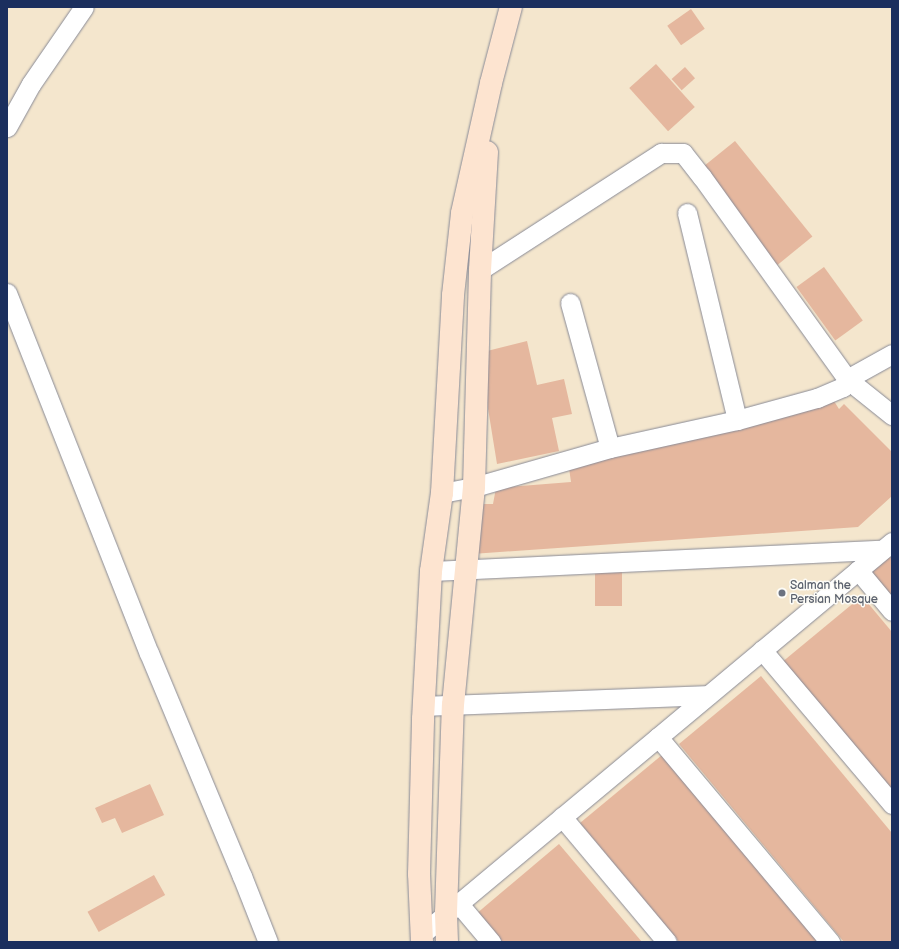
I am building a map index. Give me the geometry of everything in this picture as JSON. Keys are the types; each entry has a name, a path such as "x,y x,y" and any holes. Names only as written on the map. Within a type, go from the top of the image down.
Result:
{"main road":[{"path":"422,938 419,874 424,706 431,571 442,493 453,295 462,213 491,83 511,7"},
{"path":"447,942 453,908 453,705 474,487 480,270 491,83"}],"street":[{"path":"7,127 31,84 84,7"},
{"path":"480,270 661,153 683,153 846,379 892,415"},
{"path":"687,213 737,420"},
{"path":"7,293 140,631 268,942"},
{"path":"570,303 610,448"},
{"path":"442,493 474,487 610,448 737,420 817,398 843,387 846,379 892,354"},
{"path":"431,571 887,546"},
{"path":"422,938 453,908 887,546"},
{"path":"858,570 892,611"},
{"path":"762,650 892,804"},
{"path":"424,706 708,695"},
{"path":"658,737 830,942"},
{"path":"562,817 667,942"},
{"path":"453,908 491,942"}],"building":[{"path":"691,9 705,29 681,45 667,26"},
{"path":"656,64 695,107 668,131 629,88"},
{"path":"685,67 695,78 682,90 672,79"},
{"path":"735,141 812,237 777,265 700,169"},
{"path":"824,267 863,320 835,340 796,287"},
{"path":"527,341 537,385 564,379 572,414 552,418 559,451 497,464 479,353"},
{"path":"832,398 839,409 844,404 892,452 892,496 858,527 472,554 476,504 493,504 496,488 571,482 569,468"},
{"path":"892,551 892,603 866,572"},
{"path":"595,571 622,571 622,606 595,606"},
{"path":"862,596 892,632 892,795 781,663"},
{"path":"761,676 892,833 892,942 844,942 679,744"},
{"path":"662,755 818,942 679,942 580,823"},
{"path":"150,784 164,815 122,833 115,818 102,823 95,808"},
{"path":"559,844 642,942 500,942 476,914"},
{"path":"154,875 165,895 99,932 88,912"}],"place":[{"name":"Salman the Persian Mosque","path":"782,593"}]}
